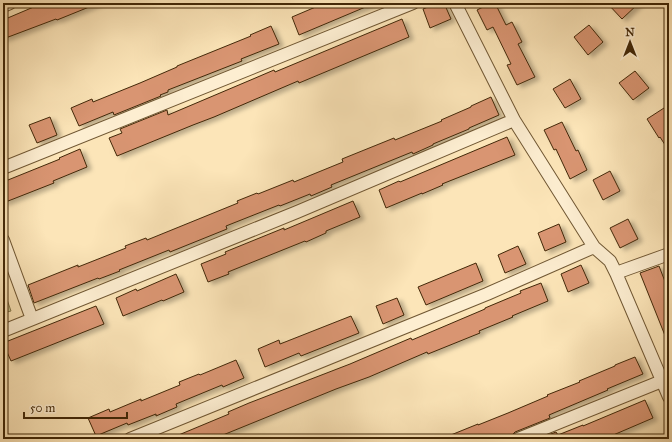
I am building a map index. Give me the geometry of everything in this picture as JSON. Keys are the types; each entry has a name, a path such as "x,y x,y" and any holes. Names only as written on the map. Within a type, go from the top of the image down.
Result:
{"street":[{"path":"3,6 10,3"},
{"path":"3,168 413,3"},
{"path":"455,3 514,120 594,247 610,261 669,397"},
{"path":"3,331 297,212 514,120"},
{"path":"3,240 32,319"},
{"path":"130,439 487,294 594,247"},
{"path":"616,273 669,254"},
{"path":"518,439 662,381"}],"shaded area":[{"path":"3,288 11,311 3,313"}],"building":[{"path":"43,3 99,3 3,39 3,20"},
{"path":"325,3 375,3 299,35 292,17"},
{"path":"438,3 444,3 451,19 430,28 423,9"},
{"path":"491,3 495,3 506,25 512,22 522,42 518,44 535,77 517,85 507,65 511,64 493,27 487,30 477,10"},
{"path":"607,3 639,3 622,19"},
{"path":"402,19 409,37 299,83 298,81 117,156 109,138 122,133 120,129 167,110 168,115 274,70 275,72"},
{"path":"589,25 603,42 588,55 574,37"},
{"path":"271,26 279,44 241,59 242,61 168,90 168,92 160,95 161,96 114,115 113,112 79,126 71,108 92,99 93,102 140,83"},
{"path":"635,71 649,88 633,100 619,83"},
{"path":"570,79 581,99 565,108 553,89"},
{"path":"491,97 499,115 469,129 413,154 412,152 331,185 332,187 311,196 310,194 280,206 279,205 226,226 227,229 170,252 169,250 119,270 120,271 34,303 28,285 126,248 125,246 146,238 147,240 238,203 237,201 257,193 258,194 293,180 294,182 343,162 342,159 442,121 441,120"},
{"path":"664,108 669,117 669,151 647,119"},
{"path":"50,117 57,135 37,143 29,125"},
{"path":"562,122 576,151 578,150 587,170 570,179 556,149 554,150 544,130"},
{"path":"507,137 515,155 386,208 379,190"},
{"path":"80,149 87,167 53,181 54,183 3,203 3,182 60,159 59,158"},
{"path":"610,171 620,191 603,200 593,180"},
{"path":"353,201 360,217 326,231 326,233 306,242 305,241 228,272 229,274 208,282 201,264 226,254 225,252 284,228 284,230"},
{"path":"628,219 638,239 620,248 610,228"},
{"path":"559,224 566,242 545,251 538,233"},
{"path":"518,246 526,264 505,273 498,255"},
{"path":"476,263 483,281 426,305 418,287"},
{"path":"581,265 589,283 568,292 561,274"},
{"path":"659,266 669,292 668,343 640,273"},
{"path":"176,274 184,292 123,316 116,298 136,289 137,291"},
{"path":"541,283 548,301 479,331 480,333 428,354 427,352 369,377 223,435 225,439 169,439 229,414 228,412 249,403 350,364 411,338 412,340"},
{"path":"397,298 404,315 383,324 376,306"},
{"path":"96,306 104,324 11,361 3,343"},
{"path":"351,316 359,333 301,356 299,353 265,367 258,349 279,340 280,344"},
{"path":"635,357 643,374 549,415 550,418 515,432 511,439 441,439 508,413"},
{"path":"236,360 244,378 223,387 222,385 176,404 177,407 156,416 156,414 128,425 127,423 96,436 88,418 109,409 110,412 141,399 141,401 180,385 179,382"},
{"path":"645,400 653,418 604,439 538,439 556,432 558,435 583,426"}]}
